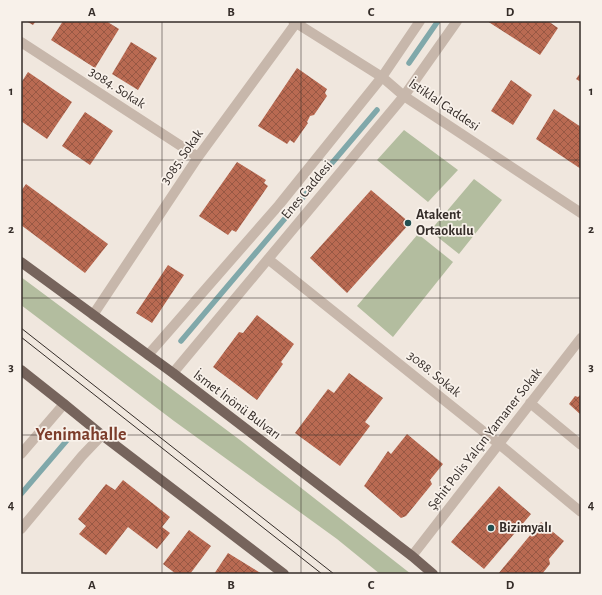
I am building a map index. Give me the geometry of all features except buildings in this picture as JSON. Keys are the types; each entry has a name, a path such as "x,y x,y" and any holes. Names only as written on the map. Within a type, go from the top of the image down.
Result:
{"main road":[{"name":"İsmet İnönü Bulvarı","path":"21,262 173,373 412,556 433,574"},
{"path":"23,374 284,574"}],"street":[{"name":"Enes Caddesi","path":"148,355 279,204 382,77 420,21"},
{"name":"Enes Caddesi","path":"173,373 404,96 457,21"},
{"name":"İstiklal Caddesi","path":"296,22 382,77 404,96 581,213"},
{"name":"3085. Sokak","path":"93,315 198,157 296,22"},
{"name":"3084. Sokak","path":"21,42 198,157"},
{"name":"3088. Sokak","path":"268,258 581,512"},
{"name":"Şehit Polis Yalçın Yamaner Sokak","path":"412,556 581,338"},
{"path":"530,403 581,445"},
{"path":"21,454 64,404"},
{"path":"21,529 82,456 102,435"}],"green space":[{"path":"404,130 458,170 428,202 377,160"},
{"path":"474,179 502,200 459,254 430,231"},
{"path":"418,234 453,262 393,337 357,306"},
{"path":"21,277 240,440 411,574 380,574 337,539 174,421 21,305"}],"waterway":[{"path":"409,63 438,21"},
{"path":"181,341 377,110"},
{"path":"21,494 68,439"}],"tram line":[{"path":"21,328 334,574"},
{"path":"21,337 322,574"}],"place":[{"name":"Atakent Ortaokulu","path":"408,223"},
{"name":"Bizimyalı","path":"491,528"}],"district":[{"name":"Yenimahalle","path":"81,435"}]}
